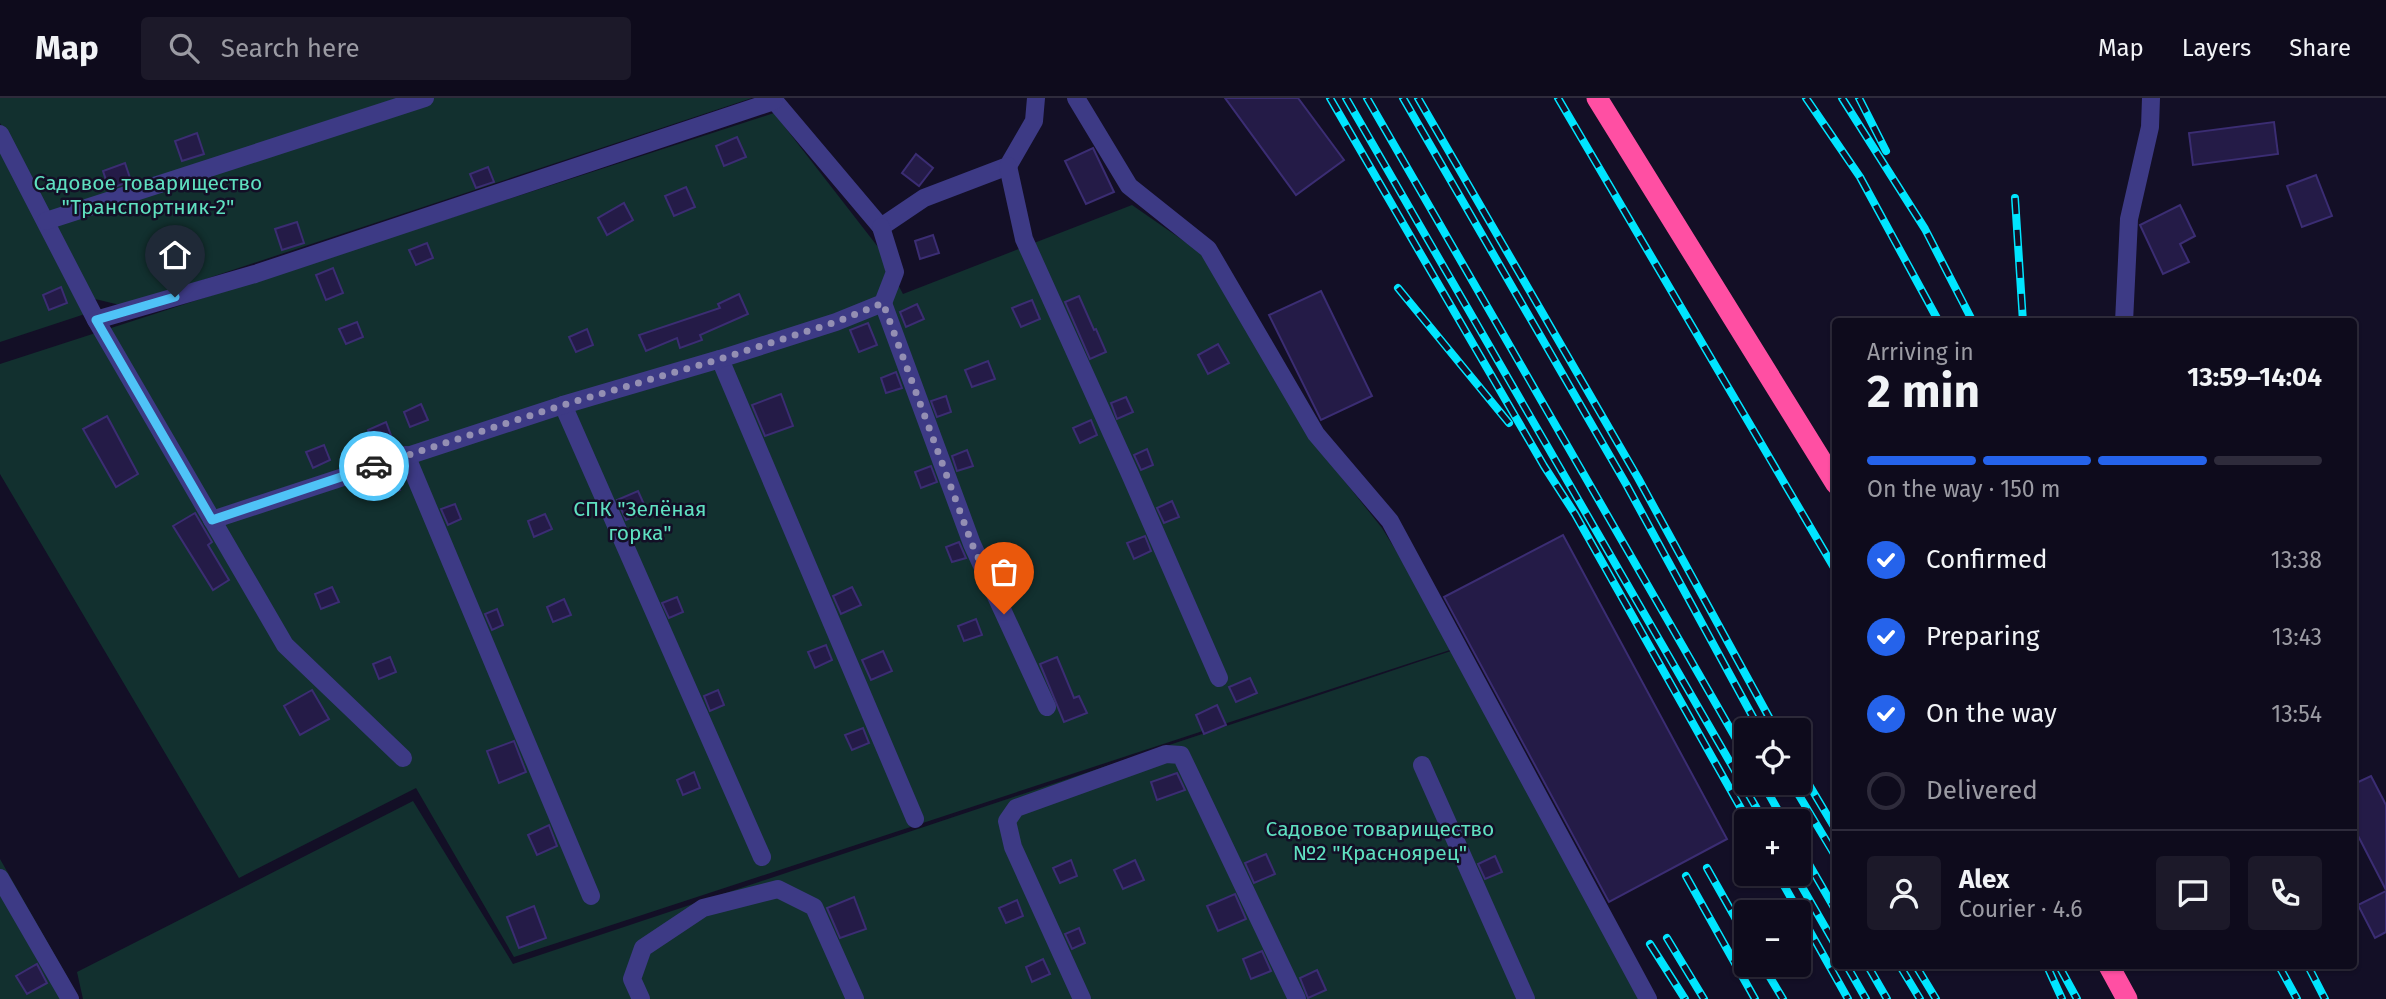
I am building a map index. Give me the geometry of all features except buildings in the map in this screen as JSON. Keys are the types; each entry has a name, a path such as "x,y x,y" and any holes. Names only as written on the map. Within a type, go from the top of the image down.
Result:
{"highway":[{"path":"1597,98 1832,478"},
{"path":"2111,969 2127,999"}],"lane":[{"path":"46,221 425,98"},
{"path":"881,227 924,198 1008,166 1034,121 1036,98"},
{"path":"1076,98 1129,186 1209,249 1316,434 1390,521 1648,999"},
{"path":"2124,318 2129,219 2150,127 2151,98"},
{"path":"96,320 255,274 773,99 881,227 895,272 883,303 972,544 1047,707"},
{"path":"0,134 96,320 285,645 402,758"},
{"path":"1008,166 1024,239 1219,678"},
{"path":"212,520 563,405 836,322 883,303"},
{"path":"720,359 915,819"},
{"path":"563,405 762,857"},
{"path":"406,455 591,896"},
{"path":"1082,999 1013,846 1007,821 1016,808 1166,754 1181,755 1297,999"},
{"path":"1422,765 1526,999"},
{"path":"0,878 70,999"},
{"path":"640,999 632,979 643,948 703,908 778,889 814,907 855,999"}],"green space":[{"name":"Садовое товарищество \"Транспортник-2\"","path":"0,98 752,98 124,306 91,298 0,123"},
{"name":"СПК \"Зелёная горка\"","path":"774,113 878,247 903,294 1132,205 1204,255 1311,439 1382,528 1456,648 514,957 416,788 239,878 0,474 0,364"},
{"path":"0,149 85,314 0,342"},
{"name":"Садовое товарищество №2 \"Красноярец\"","path":"1457,649 1645,999 83,999 77,972 413,801 513,964"},
{"path":"0,859 69,980 72,999 0,999"}],"railway":[{"path":"1330,98 1544,466 1575,514 1741,809"},
{"path":"1346,98 1757,809"},
{"path":"1367,98 1734,735"},
{"path":"1403,98 1626,484 1753,718"},
{"path":"1418,98 1638,478 1769,718"},
{"path":"1558,98 1832,564"},
{"path":"1806,98 1860,177 1937,318"},
{"path":"1842,98 1925,229 1971,318"},
{"path":"1859,98 1886,151"},
{"path":"2015,198 2023,318"},
{"path":"1398,288 1509,423"},
{"path":"1811,788 1832,823"},
{"path":"1769,795 1777,809"},
{"path":"1799,795 1832,850"},
{"path":"1707,868 1734,916"},
{"path":"1811,868 1832,904"},
{"path":"1686,876 1755,999"},
{"path":"1784,886 1792,900"},
{"path":"1801,886 1832,939"},
{"path":"1811,933 1848,999"},
{"path":"1667,938 1704,999"},
{"path":"1650,944 1685,999"},
{"path":"1849,969 1866,999"},
{"path":"1870,969 1887,999"},
{"path":"1902,969 1920,999"},
{"path":"1918,969 1936,999"},
{"path":"2048,969 2062,999"},
{"path":"2061,969 2077,999"},
{"path":"2281,969 2297,999"},
{"path":"2310,969 2325,999"},
{"path":"1770,977 1783,999"}],"way so far":[{"path":"374,466 836,322 883,303 972,544 1004,614"}],"route":[{"path":"175,297 96,320 212,520 374,466"}]}
